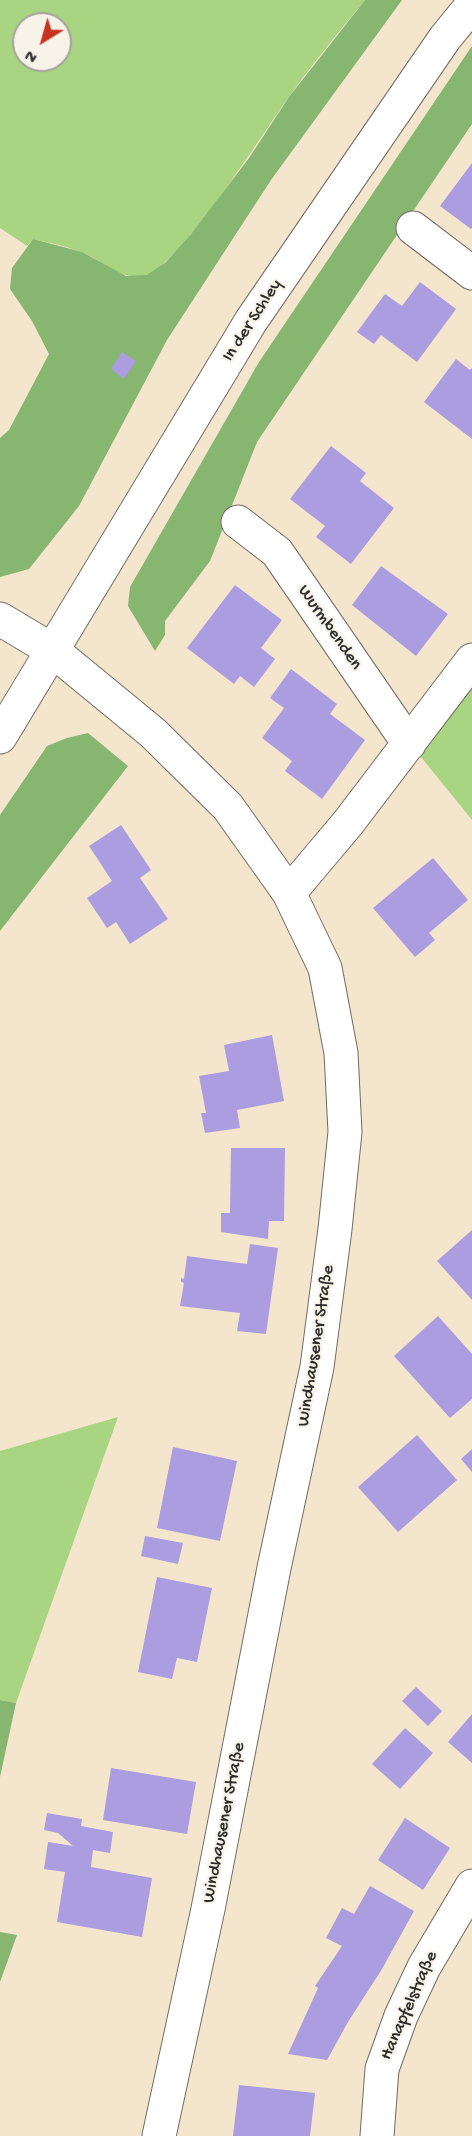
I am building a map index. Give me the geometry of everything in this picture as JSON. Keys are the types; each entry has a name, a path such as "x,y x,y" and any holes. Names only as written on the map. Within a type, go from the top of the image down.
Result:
{"street":[{"name":"In der Schley","path":"0,737 251,321 446,38 472,5"},
{"path":"413,228 472,273"},
{"name":"Wurmbenden","path":"238,522 277,552 410,744"},
{"name":"Windhausener Straße","path":"0,619 52,650 153,733 228,807 289,893 325,968 341,1053 345,1132 336,1229 317,1367 274,1568 208,1909 159,2136"},
{"path":"289,893 348,823 472,660"},
{"name":"Hanapfelstraße","path":"377,2136 382,2069 401,2016 424,1967 472,1886"}],"green space":[{"path":"0,0 365,0 298,85 198,226 158,268 143,276 125,275 69,248 33,239 27,246 0,228"},
{"path":"365,0 402,0 271,180 167,340 79,506 29,569 0,577 0,438 9,430 49,354 32,321 10,289 12,268 33,239 82,252 126,276 147,275 166,262 191,234 249,158 289,97"},
{"path":"472,46 472,124 257,442 210,561 165,621 165,635 155,651 128,606 130,587 259,362"},
{"path":"472,682 472,820 417,752"},
{"path":"88,733 128,766 0,931 0,815 47,746"},
{"path":"118,1417 16,1703 0,1700 0,1451"},
{"path":"0,1700 16,1703 0,1777"},
{"path":"0,1932 17,1935 0,1982"}],"building":[{"path":"472,163 472,228 471,229 440,206"},
{"path":"420,282 456,309 417,362 381,335 374,344 357,332 385,294 402,306"},
{"path":"122,352 136,361 124,379 111,369"},
{"path":"456,359 470,370 472,368 472,439 424,402"},
{"path":"331,446 366,473 360,481 394,508 351,564 316,537 325,526 290,499"},
{"path":"381,566 448,614 416,656 352,605"},
{"path":"235,585 282,620 261,648 275,659 254,687 240,676 234,684 187,648"},
{"path":"291,669 337,704 330,714 365,740 322,799 285,771 292,761 262,738 284,708 270,698"},
{"path":"121,825 151,870 140,878 168,919 130,944 116,922 107,928 87,898 112,881 89,846"},
{"path":"433,858 468,900 429,933 435,940 415,957 373,908"},
{"path":"272,1035 284,1101 237,1110 240,1128 205,1133 201,1113 206,1113 199,1076 229,1071 224,1045"},
{"path":"231,1148 285,1148 284,1221 269,1221 268,1239 221,1232 221,1213 230,1213"},
{"path":"472,1230 472,1300 437,1261"},
{"path":"250,1244 278,1248 266,1334 237,1331 240,1313 180,1306 184,1283 181,1282 181,1278 184,1279 187,1256 247,1264"},
{"path":"438,1316 472,1354 472,1399 450,1418 394,1356"},
{"path":"417,1435 457,1480 398,1532 358,1487"},
{"path":"173,1447 237,1461 220,1541 157,1528"},
{"path":"472,1449 472,1472 461,1459"},
{"path":"145,1536 183,1543 178,1564 141,1556"},
{"path":"157,1577 212,1588 197,1662 177,1658 172,1679 138,1672"},
{"path":"416,1687 442,1711 428,1726 402,1701"},
{"path":"472,1714 472,1763 448,1742"},
{"path":"405,1728 433,1753 400,1789 372,1764"},
{"path":"111,1768 196,1782 187,1834 103,1820"},
{"path":"47,1813 82,1819 81,1826 113,1832 110,1853 93,1850 91,1867 152,1878 142,1937 57,1922 65,1872 44,1869 48,1842 73,1846 58,1833 44,1830"},
{"path":"405,1818 450,1848 423,1890 378,1860"},
{"path":"370,1886 414,1911 327,2060 288,2054 318,1988 315,1986 342,1946 326,1938 342,1908 354,1914"},
{"path":"239,2085 315,2093 310,2136 233,2136"}]}
